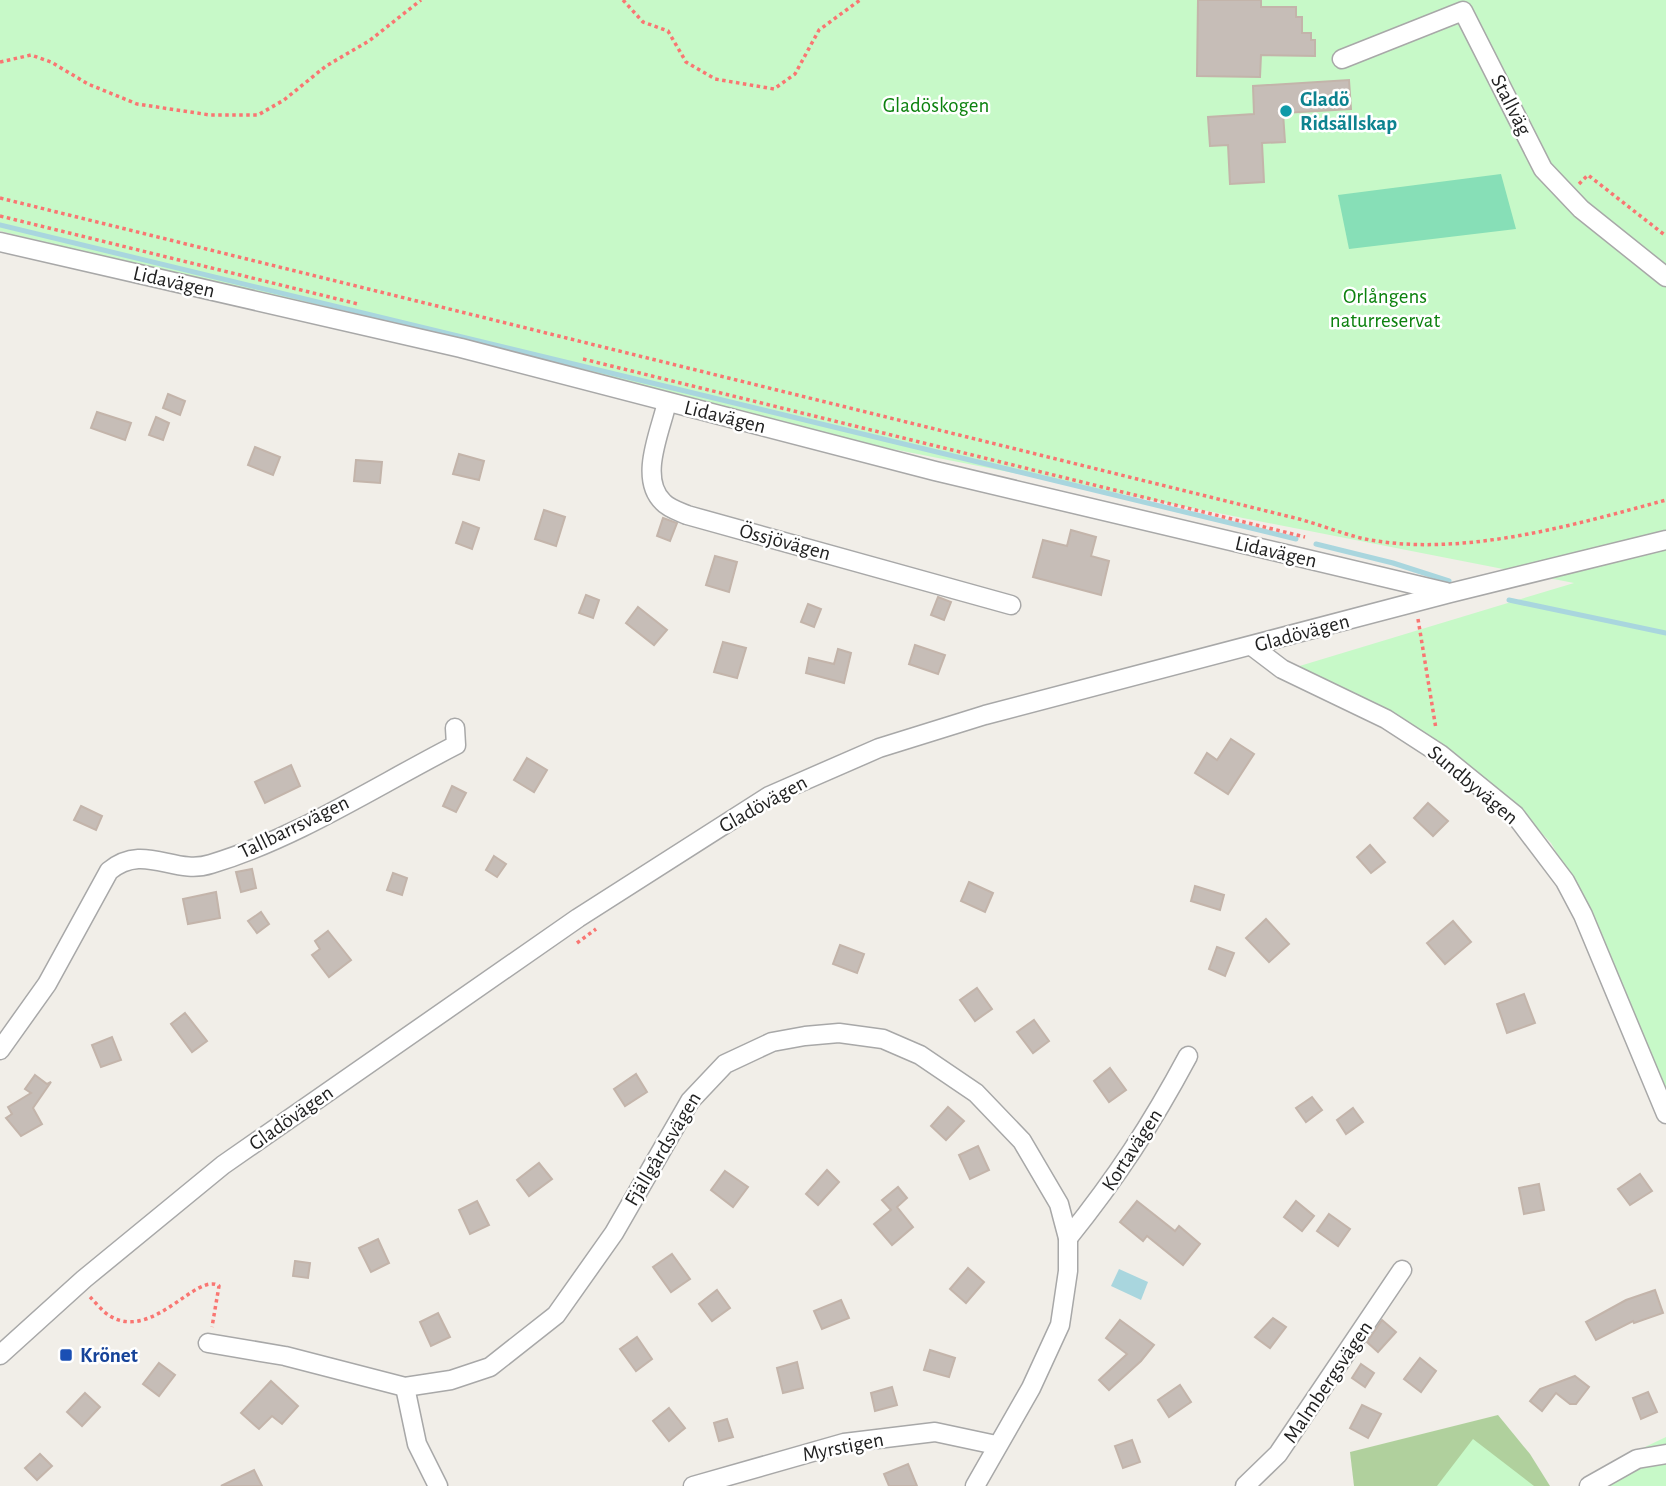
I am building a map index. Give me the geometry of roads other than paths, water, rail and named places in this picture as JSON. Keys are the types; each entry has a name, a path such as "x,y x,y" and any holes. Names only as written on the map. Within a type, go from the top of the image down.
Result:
{"street":[{"name":"Stallväg","path":"1342,59 1463,11 1543,169 1581,209 1666,277"},
{"name":"Lidavägen","path":"0,242 461,348 935,471 1450,593"},
{"name":"Össjövägen","path":"667,402 651,464 653,484 662,502 687,515 1011,605"},
{"name":"Gladövägen","path":"0,1355 84,1279 223,1165 578,918 769,796 880,748 985,715 1253,647 1450,593 1666,540"},
{"name":"Sundbyvägen","path":"1253,647 1282,669 1386,719 1440,754 1515,815 1565,881 1583,915 1666,1114"},
{"name":"Tallbarrsvägen","path":"0,1050 47,984 109,871 120,862 138,857 200,868 250,852 456,745 455,728"},
{"name":"Fjällgårdsvägen","path":"208,1343 285,1356 405,1387 451,1380 490,1367 556,1315 614,1233 690,1101 725,1064 772,1042 839,1033 883,1039 920,1055 976,1093 1022,1141 1059,1204 1068,1238 1068,1271 1060,1325 1031,1388 996,1445 975,1486"},
{"name":"Kortavägen","path":"1068,1238 1118,1175 1157,1113 1188,1056"},
{"name":"Malmbergsvägen","path":"1245,1486 1278,1454 1402,1270"},
{"path":"405,1387 417,1444 438,1486"},
{"name":"Myrstigen","path":"693,1486 844,1443 935,1432 996,1445"},
{"path":"1589,1486 1637,1458 1666,1454"}],"water":[{"path":"1119,1269 1148,1282 1141,1300 1111,1286"}],"waterway":[{"path":"0,225 1296,539"},
{"path":"1316,544 1393,563 1449,581"},
{"path":"1509,600 1666,633"}],"place":[{"name":"Gladö Ridsällskap","path":"1286,111"},
{"name":"Krönet","path":"66,1355"}],"park label":[{"name":"Gladöskogen","path":"936,105"},
{"name":"Orlångens naturreservat","path":"1385,308"}]}
